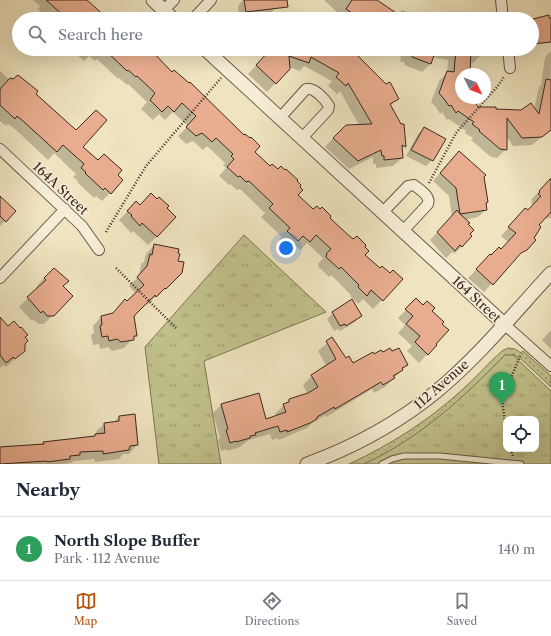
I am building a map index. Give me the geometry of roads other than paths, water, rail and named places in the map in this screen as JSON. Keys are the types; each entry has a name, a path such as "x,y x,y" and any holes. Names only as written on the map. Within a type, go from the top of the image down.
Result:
{"street":[{"path":"153,0 165,12"},
{"path":"169,12 174,0"},
{"path":"200,12 211,0"},
{"path":"501,0 502,12"},
{"name":"164 Street","path":"213,56 551,366"},
{"path":"509,56 510,68"},
{"path":"280,118 306,89 313,89 327,102 329,106 328,110 302,138"},
{"name":"164A Street","path":"0,149 82,226 99,250"},
{"path":"382,212 408,186 414,185 428,197 428,204 403,231"},
{"path":"0,278 65,209"},
{"name":"112 Avenue","path":"307,464 330,456 390,424 438,390 504,324 551,273"}],"lane":[{"path":"382,464 404,456 440,456 521,464"}],"place":[{"name":"North Slope Buffer","path":"502,405"}]}
